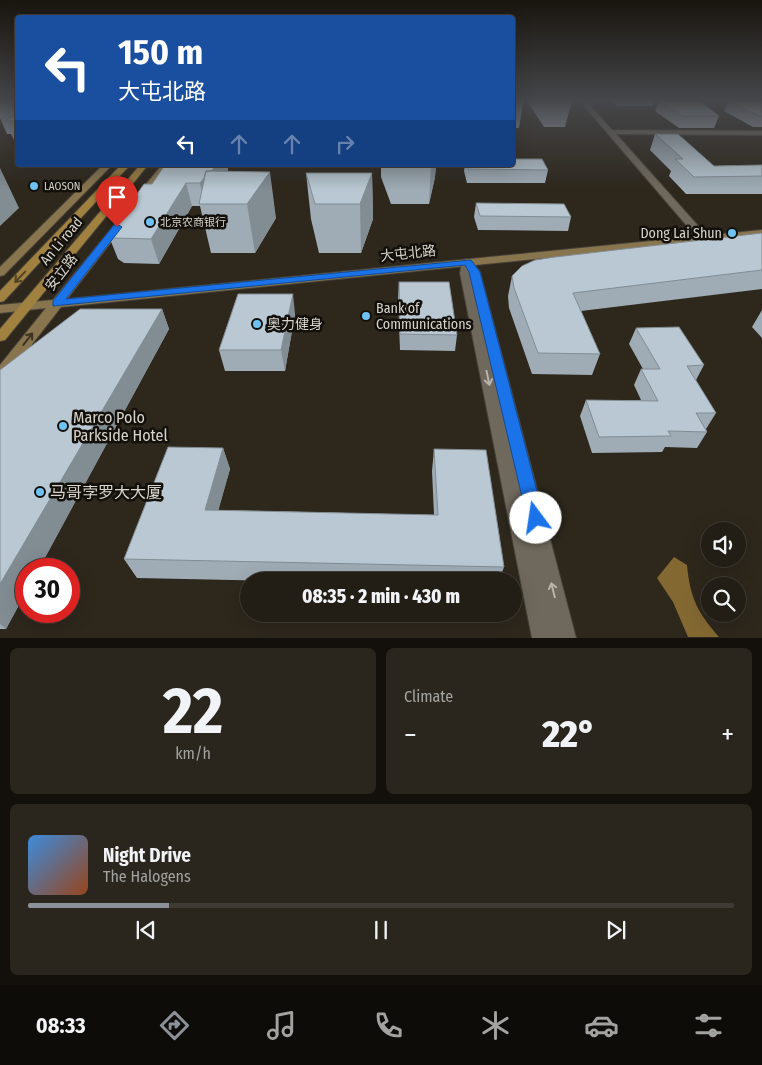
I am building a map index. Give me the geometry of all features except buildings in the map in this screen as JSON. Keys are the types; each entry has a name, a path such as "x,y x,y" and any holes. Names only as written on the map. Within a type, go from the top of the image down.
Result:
{"main road":[{"name":"An Li road","path":"0,298 124,167"},
{"name":"An Li road","path":"0,337 142,167"}],"street":[{"path":"610,132 762,133"},
{"path":"610,132 704,239"},
{"path":"0,273 106,167"},
{"path":"136,204 164,167"},
{"name":"安立路","path":"0,375 124,219"},
{"name":"大屯北路","path":"26,306 762,233"},
{"path":"468,262 466,273 543,638"},
{"path":"468,262 474,272 565,638"},
{"path":"0,309 26,306"}],"shaded area":[{"path":"674,557 687,565 690,587 701,613 701,622 708,622 719,637 688,637 673,602 657,578"}],"place":[{"name":"LAOSON","path":"34,186"},
{"name":"北京农商银行","path":"150,222"},
{"name":"Dong Lai Shun","path":"732,233"},
{"name":"Bank of Communications","path":"366,316"},
{"name":"奥力健身","path":"257,324"},
{"name":"Marco Polo Parkside Hotel","path":"63,426"},
{"name":"马哥孛罗大大厦","path":"40,492"}],"route":[{"path":"117,227 56,304 468,262 474,272 536,518"}]}
